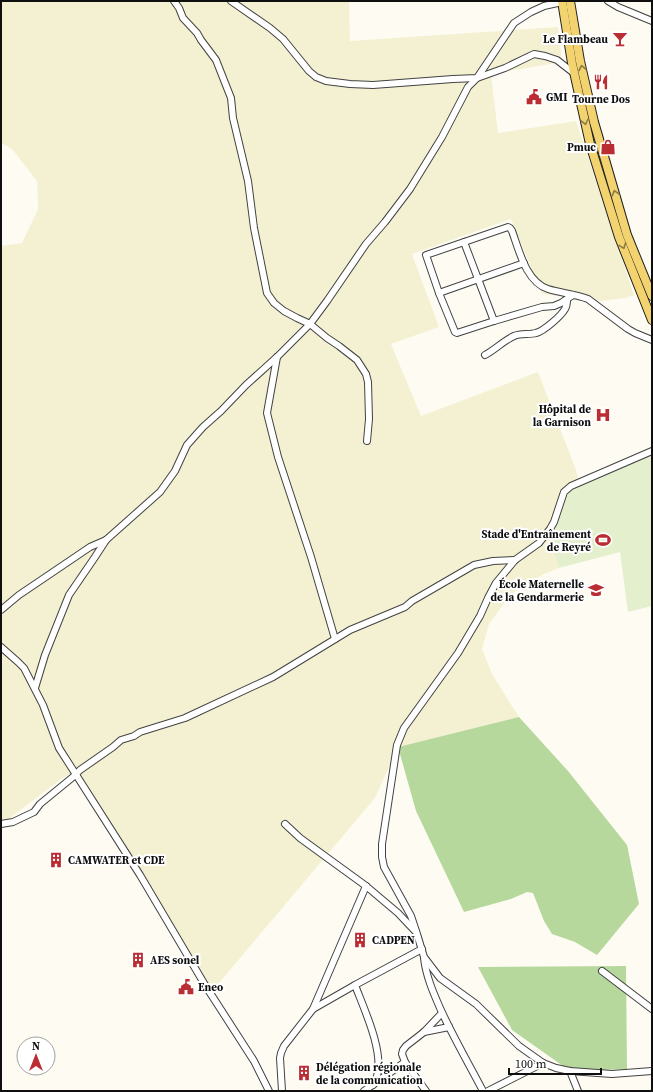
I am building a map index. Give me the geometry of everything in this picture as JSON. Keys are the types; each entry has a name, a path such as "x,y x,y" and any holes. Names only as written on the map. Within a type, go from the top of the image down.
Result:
{"main road":[{"path":"565,1 575,74 590,144 619,236 652,320"},
{"path":"565,1 594,122 627,235 652,296"}],"street":[{"path":"174,1 183,18 216,60 231,98 233,118 248,181 254,228 267,293 274,303 284,311 310,324 357,360 366,374 368,382 369,419 367,441"},
{"path":"231,1 283,39 316,77 326,81 374,85 453,78 477,78 505,68 534,54 557,60 575,74"},
{"path":"35,688 45,655 69,595 106,540 160,492 175,471 187,445 199,431 310,324 366,244 410,189 442,137 468,87 477,78 514,23 544,6 565,1"},
{"path":"608,1 618,7 652,21"},
{"path":"573,294 567,300 554,306 542,307 460,333 455,332 439,293 426,255 508,227 512,231 524,263 530,274 540,286 547,289 573,294 588,299 628,329 652,340"},
{"path":"464,242 494,321"},
{"path":"439,293 524,263"},
{"path":"485,355 519,334 537,333 541,331 563,312 567,300"},
{"path":"276,357 267,413 278,457 311,557 335,639"},
{"path":"483,1091 449,1027 430,987 426,974 422,949 411,916 384,867 382,844 397,745 404,728 458,653 480,616 496,583 515,560 539,543 550,529 554,522 564,492 571,486 652,451"},
{"path":"1,610 19,595 90,547 106,540"},
{"path":"1,824 13,822 34,812 42,802 80,770 121,740 134,736 140,732 185,718 273,677 350,630 402,609 412,601 474,565 493,561 515,560"},
{"path":"1,647 24,668 43,705 57,744 140,874 205,985 254,1060 269,1091"},
{"path":"285,824 300,838 366,886 398,913 417,934"},
{"path":"282,1091 281,1053 286,1042 313,1009 366,886"},
{"path":"313,1009 422,949"},
{"path":"424,958 440,978 476,1004 519,1046 543,1063 570,1071 612,1074 652,1071"},
{"path":"602,971 652,1009"},
{"path":"355,985 376,1044 379,1068 377,1078 373,1085"},
{"path":"426,1091 405,1062 402,1054 406,1046 424,1032 442,1012"},
{"path":"424,1032 449,1027"},
{"path":"364,1091 405,1062"},
{"path":"488,1091 543,1063"},
{"path":"570,1071 578,1091"}],"shaded area":[{"path":"1,1 349,1 350,41 558,27 562,62 491,74 498,133 576,121 634,295 626,298 601,301 581,301 560,296 542,294 511,219 412,254 439,327 391,344 421,416 538,372 576,470 580,485 568,492 554,533 552,547 559,568 544,574 511,594 489,624 482,649 492,674 519,717 398,747 375,798 209,995 76,771 61,779 10,818 1,827 1,246 22,243 38,209 37,181 12,149 1,143"}],"green space":[{"name":"Stade d'Entraînement de Reyré","path":"652,455 652,606 628,612 620,552 559,568 552,547 554,533 568,492 580,485"},
{"path":"519,717 568,771 627,845 639,904 597,955 575,942 552,934 544,921 533,893 527,892 511,899 464,912 416,811 398,747"},
{"path":"626,966 627,1069 570,1071 512,1030 478,967"}],"place":[{"name":"Le Flambeau","path":"620,39"},
{"name":"Tourne Dos","path":"601,82"},
{"name":"GMI","path":"534,97"},
{"name":"Pmuc","path":"608,147"},
{"name":"Hôpital de la Garnison","path":"603,415"},
{"name":"Stade d'Entraînement de Reyré","path":"603,540"},
{"name":"École Maternelle de la Gendarmerie","path":"596,590"},
{"name":"CAMWATER et CDE","path":"56,860"},
{"name":"CADPEN","path":"360,940"},
{"name":"AES sonel","path":"138,960"},
{"name":"Eneo","path":"186,987"},
{"name":"Délégation régionale de la communication","path":"304,1073"}]}
